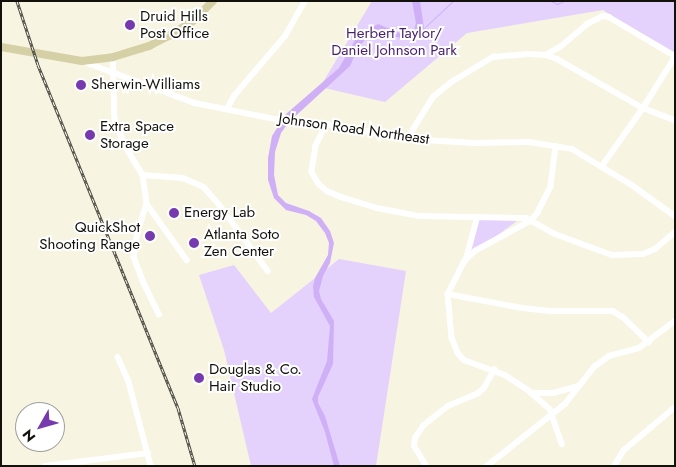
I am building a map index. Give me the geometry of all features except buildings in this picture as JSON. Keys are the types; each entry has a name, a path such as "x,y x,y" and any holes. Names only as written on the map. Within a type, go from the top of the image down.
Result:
{"main road":[{"path":"1,47 82,61 113,57 150,46 169,36 193,21 213,1"}],"street":[{"path":"227,109 234,96 285,36 305,1"},
{"path":"546,55 560,47 587,24 602,16 609,17 675,56 643,108 602,166"},
{"path":"560,47 560,57 564,62"},
{"path":"407,139 433,97 482,62 493,57 546,55 564,62 643,108 675,120"},
{"path":"113,57 115,119 126,147 143,175 147,204 138,231 134,257 159,314"},
{"name":"Johnson Road Northeast","path":"82,61 179,98 275,119 327,124 407,139 529,142 572,149 602,166 675,216"},
{"path":"327,124 316,146 312,172 319,184 327,191 377,208 402,213 478,218 526,218 555,234 612,255 643,254 655,249 675,232"},
{"path":"465,261 476,251 531,221 542,206 551,187 556,146"},
{"path":"143,175 184,178 204,187 220,204 268,271"},
{"path":"147,204 187,260"},
{"path":"478,218 465,261 448,294 452,338 458,353 464,360 494,370 531,393 553,414 562,444"},
{"path":"448,294 522,308 552,311 613,311 624,318 649,342"},
{"path":"487,466 565,404 594,366 609,356 639,348 675,321"},
{"path":"118,357 129,382 150,466"},
{"path":"426,466 414,446 415,438 423,426 442,410 478,393 494,370"},
{"path":"531,393 554,393 578,386"},
{"path":"614,466 624,450 675,407"},
{"path":"45,466 148,453"}],"green space":[{"name":"Herbert Taylor/ Daniel Johnson Park","path":"372,1 675,1 675,57 603,10 467,33 385,102 320,87"},
{"path":"480,217 521,218 468,257"},
{"path":"339,259 406,271 376,466 251,466 224,350 199,275 234,265 271,313"}],"shaded area":[{"path":"412,1 420,1 424,28 421,35 405,39 388,35 379,29 369,35 358,48 350,66 289,122 281,133 275,152 274,175 278,195 286,203 309,211 321,218 330,231 334,243 330,263 323,276 319,291 321,299 334,321 333,364 318,397 318,403 325,416 340,466 334,466 325,432 312,399 327,361 330,326 314,297 313,286 315,278 328,255 329,243 325,233 316,221 306,215 286,210 274,198 268,180 268,158 272,136 286,114 339,68 358,35 378,24 402,34 414,30 416,23"}],"waterway":[{"path":"424,28 453,1"},
{"path":"551,1 557,4 564,1"}],"railway":[{"path":"17,1 38,65 178,408 195,466"}],"place":[{"name":"Druid Hills Post Office","path":"130,25"},
{"name":"Sherwin-Williams","path":"81,85"},
{"name":"Extra Space Storage","path":"90,135"},
{"name":"Energy Lab","path":"174,213"},
{"name":"QuickShot Shooting Range","path":"150,236"},
{"name":"Atlanta Soto Zen Center","path":"194,243"},
{"name":"Douglas & Co. Hair Studio","path":"199,378"}]}
